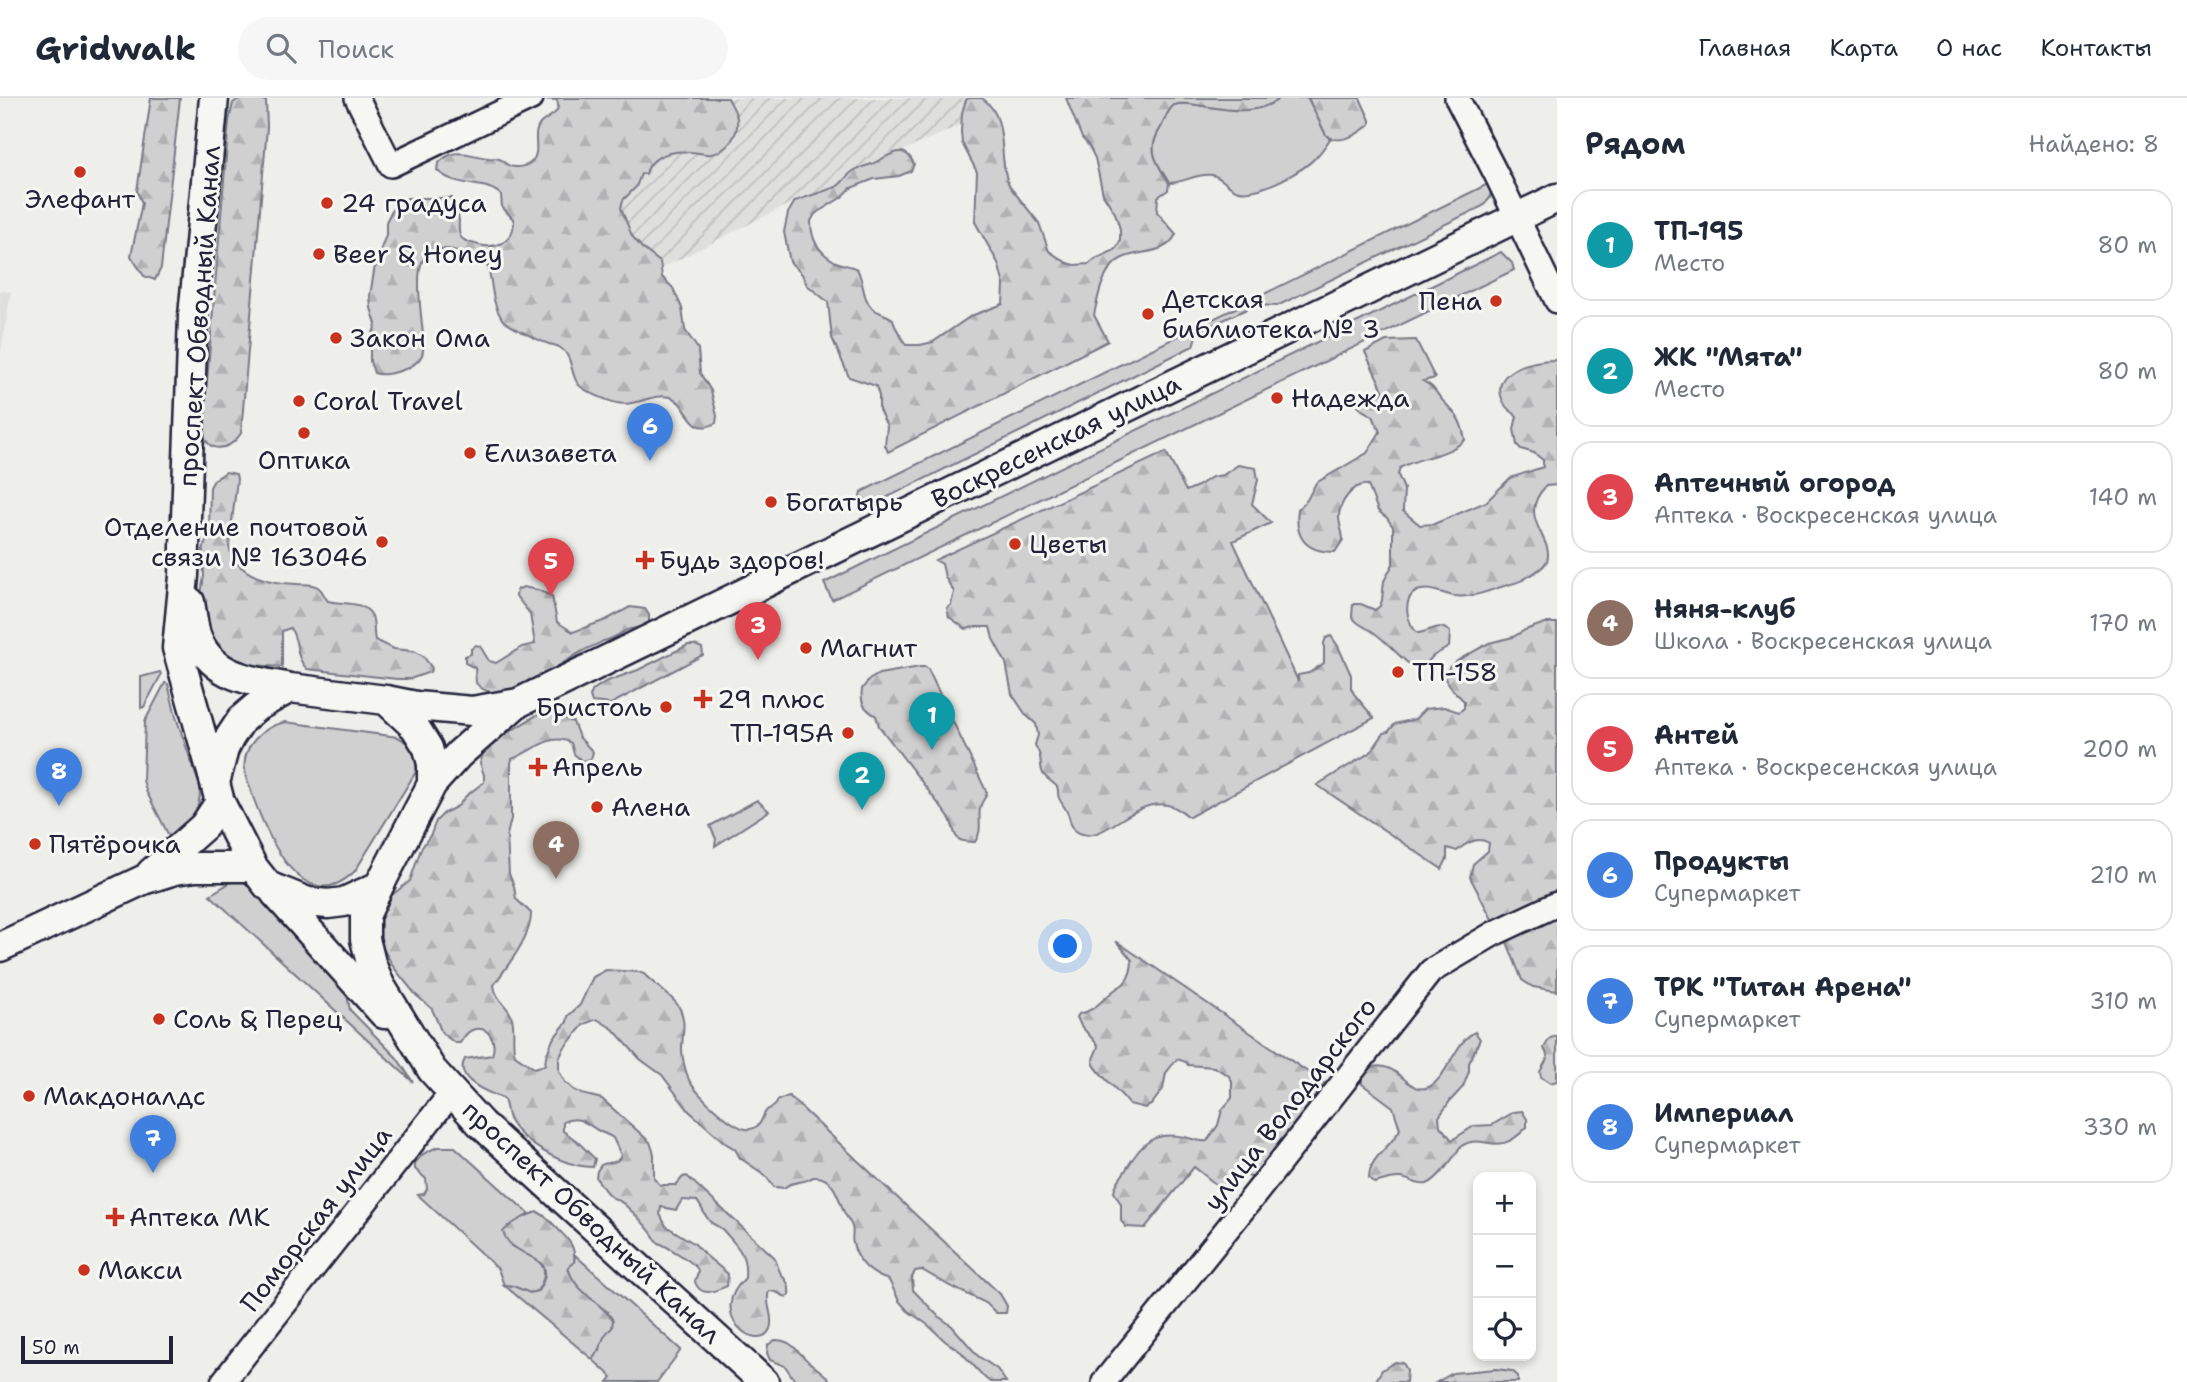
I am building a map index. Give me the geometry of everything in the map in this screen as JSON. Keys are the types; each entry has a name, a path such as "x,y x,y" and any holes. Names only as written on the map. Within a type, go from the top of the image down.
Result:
{"main road":[{"name":"проспект Обводный Канал","path":"214,98 193,316 184,576 177,655 217,792"},
{"name":"Воскресенская улица","path":"386,700 472,712 518,703 1557,198"},
{"name":"проспект Обводный Канал","path":"184,576 197,637 212,662 243,678 290,688"},
{"path":"0,947 143,880 175,870 196,867 261,877 308,902 328,904 351,899 379,886 432,784 432,764 428,748 415,727 386,700 290,688 256,707 242,719 224,749 217,792 204,825 143,880"},
{"name":"Воскресенская улица","path":"432,784 459,754 518,703"},
{"path":"217,792 261,877"},
{"name":"проспект Обводный Канал","path":"261,877 424,1059"},
{"name":"проспект Обводный Канал","path":"379,886 365,916 365,939 371,963 380,985 432,1070 481,1124 764,1382"}],"street":[{"path":"357,98 391,165 531,98"},
{"path":"1457,98 1557,301"},
{"name":"улица Володарского","path":"1104,1382 1431,971 1493,934 1557,904"},
{"name":"Поморская улица","path":"223,1382 453,1091"}],"shaded area":[{"path":"728,98 969,98 966,100 961,125 898,153 890,153 873,164 860,166 836,187 795,201 660,269 659,262 632,236 621,208 623,200 641,174 662,154 688,151 712,154 735,133 737,119"},
{"path":"0,290 11,292 0,356"}],"green space":[{"path":"151,98 180,98 161,268 155,280 144,276 131,256 142,203 137,191"},
{"path":"240,98 266,101 267,127 241,433 230,444 218,448 208,443 203,428 229,121 233,103"},
{"path":"525,98 728,98 736,113 737,124 734,136 727,146 711,154 677,152 657,158 646,174 641,174 636,187 623,200 621,208 632,236 660,262 662,277 673,288 682,308 685,330 698,349 700,373 711,391 716,423 700,426 670,397 624,404 585,390 575,380 564,350 524,333 502,319 494,300 488,267 478,260 449,249 430,252 422,261 419,293 423,344 419,360 401,371 374,373 370,361 370,343 376,324 370,296 375,265 386,235 386,222 392,210 407,198 452,198 459,217 459,234 463,240 490,246 507,240 511,235 514,220 502,207 501,195 488,187 453,180 437,170 438,164 444,158 456,153 497,158 514,167 525,166 531,162 536,152 537,128 556,112 558,105 557,100"},
{"path":"969,98 982,98 991,107 1000,128 1006,176 1010,187 1039,223 1049,251 1074,265 1089,264 1113,251 1120,241 1120,229 1115,213 1103,194 1095,158 1082,138 1066,98 1280,98 1267,106 1252,110 1184,104 1171,107 1156,137 1154,150 1157,163 1169,183 1168,190 1158,197 1157,212 1176,234 1164,247 1121,259 1106,275 1094,315 1108,341 888,452 885,445 887,426 879,410 876,386 849,377 832,338 828,302 807,285 802,274 790,262 784,232 788,213 795,201 836,187 857,169 894,153 905,153 914,164 911,171 899,176 874,179 851,188 815,214 811,228 817,245 836,262 857,269 869,304 874,310 893,319 906,345 933,342 971,316 1003,304 1004,285 998,263 975,222 977,172 962,143 961,132 962,113"},
{"path":"1280,98 1308,98 1330,139 1311,162 1281,181 1248,191 1235,190 1212,175 1169,183 1155,157 1154,144 1171,107 1183,104 1252,109"},
{"path":"1308,98 1360,98 1370,124 1349,137 1331,138 1326,135"},
{"path":"1492,182 1490,198 1483,206 1277,306 1255,305 1204,329 1196,336 1193,346 878,502 860,496 861,492"},
{"path":"1501,252 1512,263 1514,270 832,600 824,583"},
{"path":"1416,340 1435,378 1423,381 1433,388 1455,414 1465,440 1450,450 1400,468 1398,475 1404,489 1403,511 1420,525 1434,524 1486,502 1510,478 1543,467 1543,460 1517,445 1514,429 1517,416 1505,405 1500,393 1501,384 1506,376 1523,365 1555,360 1557,362 1557,485 1546,486 1537,497 1534,508 1548,552 1547,561 1523,580 1478,594 1454,596 1426,589 1412,595 1407,612 1418,633 1442,627 1450,632 1449,647 1433,656 1424,666 1408,663 1352,617 1353,604 1361,604 1375,610 1380,606 1384,581 1393,564 1393,527 1378,511 1368,485 1357,487 1341,506 1339,517 1343,540 1335,552 1309,546 1300,535 1297,519 1298,509 1307,500 1316,483 1367,453 1380,432 1373,416 1358,405 1384,392 1365,352 1386,341"},
{"path":"1166,452 1186,491 1212,477 1223,475 1238,465 1256,468 1258,480 1252,504 1271,523 1233,541 1298,681 1298,675 1309,673 1324,663 1324,643 1326,638 1331,636 1351,675 1354,694 1374,718 1189,817 1172,806 1157,804 1141,809 1100,832 1088,835 1072,827 1058,797 1057,787 1043,774 1035,745 1038,735 1036,724 1026,715 1012,694 1006,663 993,639 990,627 966,629 949,617 947,608 951,605 954,592 945,577 942,564 935,560"},
{"path":"226,472 236,474 237,479 229,547 239,565 266,580 317,586 328,601 364,607 372,616 375,640 394,649 414,651 423,656 432,668 430,672 410,679 397,679 307,669 300,659 290,628 282,631 282,667 252,665 225,656 208,637 201,594 204,576 203,550 209,532 210,487 214,480"},
{"path":"523,587 552,596 557,622 573,632 606,620 630,607 645,609 649,615 649,623 603,641 530,683 499,692 486,691 476,683 475,668 465,663 465,656 471,654 471,649 476,645 480,646 489,661 496,663 522,647 535,644 530,614 516,596 517,590"},
{"path":"1545,623 1557,623 1557,991 1533,987 1522,980 1507,942 1470,877 1473,864 1488,851 1489,843 1472,841 1457,851 1447,848 1447,859 1442,869 1317,785 1371,752 1384,733 1395,724 1415,719 1425,709 1444,707 1459,712 1464,708 1464,701 1445,679 1449,667 1489,643 1513,637"},
{"path":"688,645 702,648 703,655 611,704 592,702 590,696 593,690 605,682 638,670"},
{"path":"920,667 928,669 987,793 981,806 980,830 975,842 958,839 950,819 879,726 876,716 862,702 862,689 869,680 879,674"},
{"path":"160,672 161,675 141,708 141,677"},
{"path":"165,683 168,684 176,717 200,787 197,810 184,826 171,835 168,834 146,791 143,780 145,721"},
{"path":"549,709 561,711 565,718 573,722 579,737 593,752 591,759 582,761 574,754 571,743 556,740 541,744 512,759 511,819 507,835 509,874 516,899 531,913 523,941 494,985 496,994 509,1011 512,1020 515,1055 534,1068 545,1065 553,1039 567,1022 568,1016 580,1005 593,977 606,970 644,974 679,1007 683,1023 682,1049 685,1069 699,1094 716,1110 735,1124 750,1129 758,1126 767,1110 775,1106 778,1100 789,1096 1000,1294 1007,1306 1006,1313 996,1313 986,1303 922,1270 915,1271 912,1278 913,1290 938,1316 952,1326 978,1356 997,1369 1006,1382 990,1382 985,1378 961,1352 908,1311 899,1301 889,1280 866,1267 855,1250 851,1225 831,1184 821,1177 814,1177 784,1188 774,1187 765,1175 740,1158 735,1149 689,1111 662,1075 640,1059 613,1029 597,1019 584,1024 564,1048 559,1059 559,1071 565,1082 574,1090 602,1099 650,1142 654,1154 654,1178 660,1185 676,1185 687,1176 774,1257 788,1283 789,1295 786,1297 769,1291 771,1324 764,1336 747,1334 738,1327 732,1317 730,1306 734,1292 745,1278 743,1256 723,1230 710,1222 697,1201 682,1200 676,1210 661,1207 660,1214 666,1226 695,1244 728,1274 727,1286 709,1292 701,1290 695,1282 697,1268 657,1242 642,1222 608,1194 596,1178 601,1165 620,1158 613,1138 583,1121 574,1119 563,1122 563,1131 595,1159 593,1167 570,1163 545,1152 524,1137 509,1119 503,1098 481,1089 468,1079 464,1073 465,1059 492,1055 490,1035 483,1030 472,1030 460,1043 455,1043 442,1033 432,1009 416,995 394,968 379,941 378,920 381,910 392,895 410,881 421,849 436,821 444,813 458,806 484,782 480,763 489,743"},
{"path":"285,722 398,737 410,746 414,754 417,770 355,871 336,884 319,886 304,880 290,867 268,832 246,777 246,754 250,746 269,728"},
{"path":"757,800 769,811 715,846 716,839 710,826"},
{"path":"241,881 260,890 345,985 350,1010 397,1058 413,1082 210,895 231,882"},
{"path":"1116,941 1334,1090 1253,1178 1238,1174 1230,1188 1223,1190 1194,1167 1145,1228 1126,1227 1121,1221 1121,1204 1114,1192 1117,1182 1138,1151 1150,1140 1174,1136 1207,1141 1218,1125 1222,1110 1232,1098 1232,1082 1229,1076 1214,1067 1188,1065 1177,1059 1166,1073 1163,1089 1151,1105 1145,1108 1129,1104 1098,1070 1093,1061 1098,1045 1081,1026 1077,1017 1095,1007 1128,977 1132,960"},
{"path":"1475,1032 1480,1039 1469,1063 1469,1071 1463,1087 1439,1117 1440,1126 1452,1140 1474,1126 1492,1125 1514,1112 1522,1111 1527,1119 1527,1127 1507,1142 1499,1144 1477,1141 1460,1147 1441,1173 1427,1184 1397,1178 1374,1183 1369,1178 1370,1170 1400,1129 1393,1107 1362,1084 1361,1077 1365,1069 1386,1067 1414,1086 1421,1089 1429,1087 1436,1082 1462,1043"},
{"path":"1557,1036 1557,1081 1550,1083 1541,1077 1540,1072 1548,1057 1544,1048 1550,1038"},
{"path":"437,1147 455,1147 529,1214 516,1224 508,1226 512,1246 535,1258 543,1268 542,1282 537,1291 529,1293 504,1285 498,1269 418,1195 424,1194 427,1189 426,1179 415,1169 415,1163 423,1154"},
{"path":"538,1212 550,1221 572,1246 574,1262 568,1267 575,1283 613,1320 612,1328 592,1359 504,1285 530,1293 538,1291 543,1281 545,1273 540,1262 511,1245 503,1232 519,1220"},
{"path":"575,1255 681,1350 657,1382 608,1382 612,1377 592,1359 600,1350 608,1312 589,1298 574,1281 568,1267 574,1262"},
{"path":"775,1340 791,1344 831,1382 796,1382 785,1366 770,1360 768,1345"},
{"path":"1395,1362 1403,1363 1407,1370 1406,1382 1375,1382 1382,1370"},
{"path":"1496,1369 1512,1371 1518,1376 1518,1382 1437,1382 1453,1373"}],"place":[{"name":"Элефант","path":"80,172"},
{"name":"24 градуса","path":"327,203"},
{"name":"Beer & Honey","path":"319,254"},
{"name":"Пена","path":"1496,301"},
{"name":"Детская библиотека № 3","path":"1148,314"},
{"name":"Закон Ома","path":"336,338"},
{"name":"Надежда","path":"1277,398"},
{"name":"Coral Travel","path":"299,401"},
{"name":"Оптика","path":"304,433"},
{"name":"Елизавета","path":"470,453"},
{"name":"Продукты","path":"650,461"},
{"name":"Богатырь","path":"771,502"},
{"name":"Отделение почтовой связи № 163046","path":"382,542"},
{"name":"Цветы","path":"1015,544"},
{"name":"Будь здоров!","path":"645,560"},
{"name":"Антей","path":"551,596"},
{"name":"Магнит","path":"806,648"},
{"name":"Аптечный огород","path":"758,660"},
{"name":"ТП-158","path":"1398,672"},
{"name":"29 плюс","path":"703,699"},
{"name":"Бристоль","path":"666,707"},
{"name":"ТП-195А","path":"848,733"},
{"name":"ТП-195","path":"932,750"},
{"name":"Апрель","path":"538,767"},
{"name":"Империал","path":"59,806"},
{"name":"Алена","path":"597,807"},
{"name":"ЖК \"Мята\"","path":"862,810"},
{"name":"Пятёрочка","path":"35,844"},
{"name":"Няня-клуб","path":"556,879"},
{"name":"Соль & Перец","path":"159,1019"},
{"name":"Макдоналдс","path":"29,1096"},
{"name":"ТРК \"Титан Арена\"","path":"153,1173"},
{"name":"Аптека МК","path":"115,1217"},
{"name":"Макси","path":"84,1270"}]}
